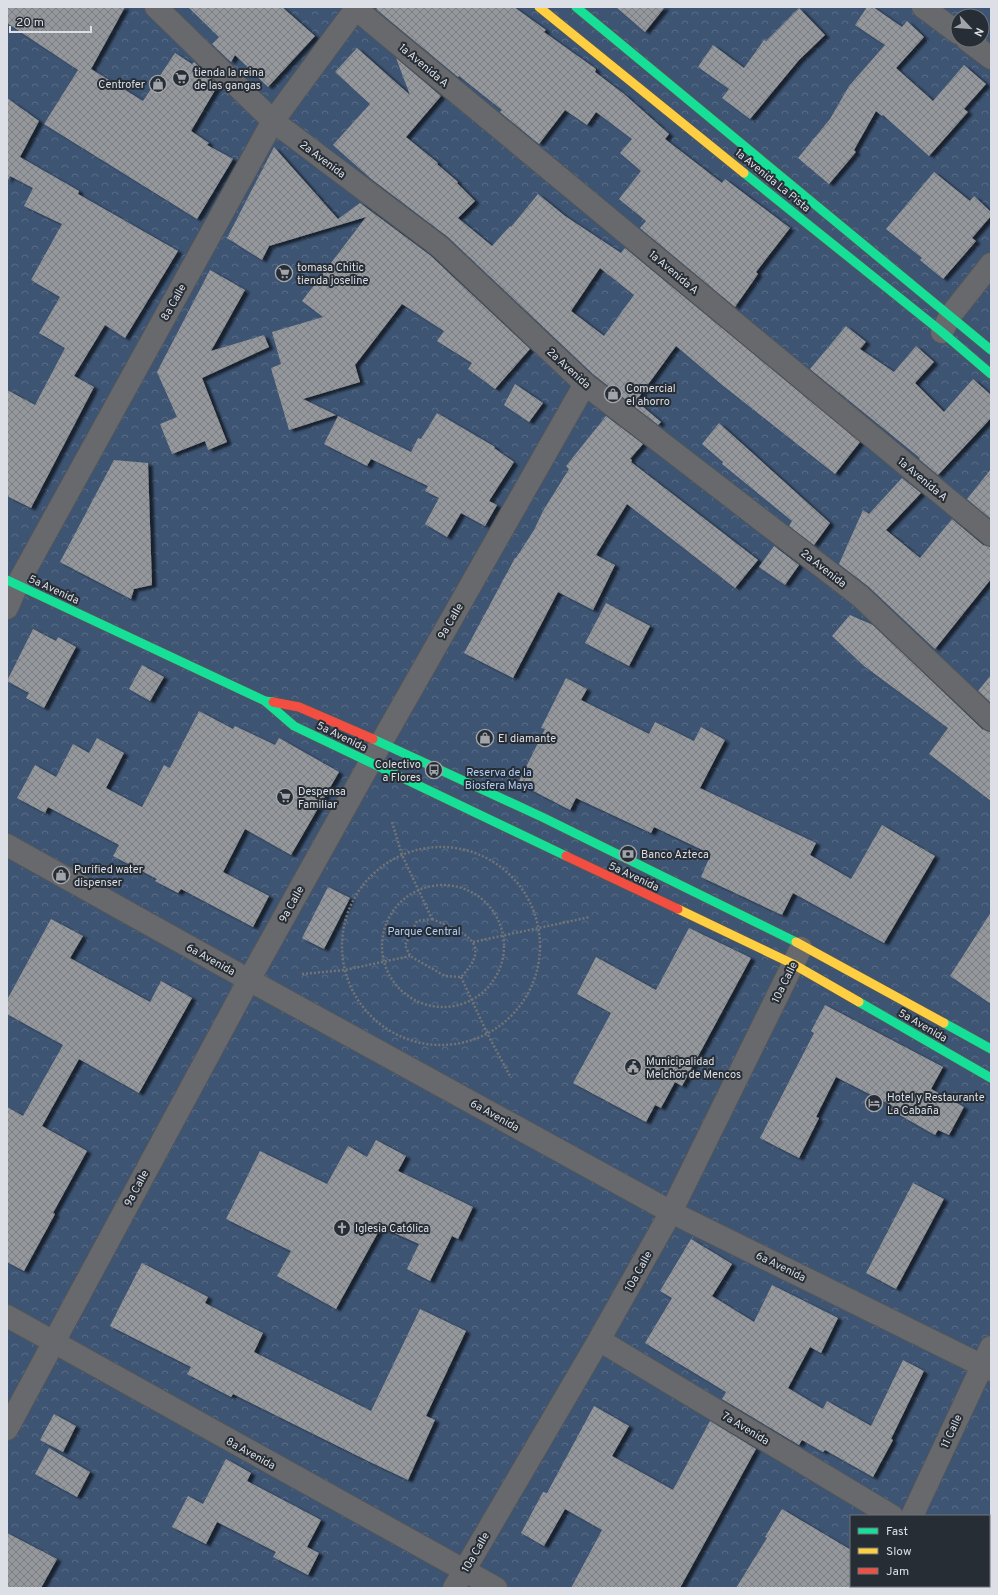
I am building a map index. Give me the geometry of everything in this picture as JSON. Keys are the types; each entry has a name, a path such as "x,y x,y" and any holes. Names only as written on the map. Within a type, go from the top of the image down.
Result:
{"street":[{"name":"2a Avenida","path":"156,7 273,121 439,246 585,384 860,596 991,720"},
{"name":"1a Avenida La Pista","path":"539,7 946,324 991,350"},
{"name":"1a Avenida La Pista","path":"576,7 946,324 991,374"},
{"path":"923,7 950,27"},
{"name":"8a Calle","path":"7,608 12,583 273,121 357,8"},
{"name":"1a Avenida A","path":"357,8 991,536"},
{"path":"978,48 991,58"},
{"path":"946,324 991,264"},
{"name":"9a Calle","path":"7,1429 249,980 369,763 585,384"},
{"name":"5a Avenida","path":"12,583 265,702 294,726 369,763 793,964 991,1078"},
{"name":"5a Avenida","path":"265,702 299,707 542,817 802,945 991,1049"},
{"name":"6a Avenida","path":"7,845 671,1212 988,1360"},
{"name":"10a Calle","path":"459,1580 599,1340 671,1212 802,945"},
{"path":"925,1040 938,1019"},
{"name":"8a Avenida","path":"7,1316 459,1580 496,1588"},
{"name":"7a Avenida","path":"599,1340 890,1515"},
{"name":"11 Calle","path":"912,1515 988,1360"}],"path":[{"path":"392,822 402,855 432,919"},
{"path":"452,847 477,853 499,865 518,882 531,904 539,928 540,953 535,978 524,1000 508,1020 488,1035 464,1043 438,1046 412,1042 389,1031 369,1015 354,994 345,970 342,942 347,915 360,890 379,869 402,855 427,848 452,847"},
{"path":"436,886 455,886 472,892 487,903 498,918 503,935 504,955 498,973 487,989 472,1000 454,1006 436,1007 418,1002 403,993 391,978 384,962 382,944 385,927 393,912 404,899 419,890 436,886"},
{"path":"473,942 590,917"},
{"path":"432,919 465,934 473,942 476,956 470,968 461,977 444,976 410,956 405,945 417,921 432,919"},
{"path":"302,974 345,970 410,956"},
{"path":"461,977 488,1035 511,1078"}],"green space":[{"name":"Reserva de la Biosfera Maya","path":"7,7 991,7 991,1588 7,1588"}],"building":[{"path":"7,7 125,7 91,69 143,101 175,53 192,64 194,62 218,85 191,131 209,143 207,145 233,159 197,219 44,124 78,70 7,23"},
{"path":"188,7 282,7 315,36 268,87 235,55 231,62 212,44 219,37"},
{"path":"376,7 514,7 546,30 544,32 596,69 595,72 624,94 669,134 665,139 722,183 725,179 790,228 756,272 758,274 735,307 640,228 646,221 619,199 641,171 620,153 632,139 596,112 587,125 565,110 539,144 500,112 502,110 459,76 458,77 377,10"},
{"path":"616,7 665,7 645,32"},
{"path":"867,7 873,7 902,27 907,21 924,37 896,68 933,101 964,65 986,84 964,109 968,112 929,156 883,115 882,116 876,111 854,150 856,152 829,184 798,158 830,119 849,86 885,45 855,25"},
{"path":"799,8 825,35 799,60 750,119 722,98 729,89 698,67 713,45 744,68 764,40 766,41"},
{"path":"357,48 410,95 396,58 441,96 406,137 438,163 437,164 458,182 457,183 475,201 458,218 492,246 510,226 511,227 538,194 565,216 621,253 625,248 860,442 835,474 721,384 676,346 636,401 661,422 658,425 593,374 448,237 370,178 333,145 370,104 335,72","holes":["600,268 634,295 604,336 571,311"]},
{"path":"7,98 39,121 20,157 79,191 78,194 178,251 125,338 105,325 74,376 94,387 31,508 7,496 7,390 35,405 65,348 39,333 60,297 31,280 62,224 24,206 33,188 10,176 7,182"},
{"path":"274,147 338,219 360,203 431,256 530,349 495,389 468,369 472,363 437,341 444,331 402,304 355,365 360,382 303,399 336,415 289,430 271,368 281,364 272,332 323,317 302,301 366,217 269,246 262,260 227,238"},
{"path":"934,172 970,201 974,196 991,212 991,216 972,238 976,241 943,279 920,260 922,258 886,229"},
{"path":"210,270 245,290 211,351 264,335 269,347 202,378 227,442 208,450 205,441 172,454 160,424 177,417 157,372"},
{"path":"846,326 866,342 860,349 894,372 916,346 934,362 915,383 944,412 973,379 991,395 991,418 938,475 919,459 920,458 810,369"},
{"path":"515,384 543,403 529,422 504,405"},
{"path":"437,413 495,447 494,448 514,462 489,501 497,505 485,526 461,513 447,537 425,524 439,498 425,491 428,486 371,459 367,466 324,444 338,416 411,452 418,438 421,439"},
{"path":"606,416 643,444 630,459 632,460 631,462 758,560 735,588 627,504 596,555 615,565 593,610 558,592 513,678 464,653 515,558 534,530 543,511 569,469 566,466"},
{"path":"719,423 830,523 814,545 789,526 792,521 722,464 723,462 702,444"},
{"path":"114,460 148,463 152,585 134,589 131,599 60,562"},
{"path":"991,469 991,519 967,499"},
{"path":"902,478 921,493 886,530 920,558 952,519 983,545 991,547 991,579 935,649 869,587 839,564 863,510 869,514"},
{"path":"774,546 799,565 785,585 759,567"},
{"path":"606,603 650,626 629,666 585,643"},
{"path":"850,615 873,625 982,729 991,732 991,801 929,754 948,728 864,666 832,636"},
{"path":"33,629 56,641 58,637 76,647 44,708 26,698 29,693 7,681"},
{"path":"142,665 164,677 150,701 129,689"},
{"path":"991,675 991,703 978,691"},
{"path":"566,678 587,689 581,700 649,734 655,722 694,741 701,727 725,740 700,788 816,843 810,855 851,879 882,825 935,856 884,943 793,893 782,915 701,877 711,854 654,827 651,833 576,798 570,810 518,783 545,729 541,728"},
{"path":"199,711 233,729 235,726 275,745 279,738 339,772 291,855 245,829 223,872 269,896 253,927 181,889 178,893 155,881 157,879 113,856 119,845 48,807 45,813 17,798 35,765 56,777 73,744 89,753 97,738 124,753 106,788 142,807 164,765 170,768"},
{"path":"328,887 350,898 324,949 302,938"},
{"path":"991,912 991,1004 950,976"},
{"path":"51,919 83,936 70,958 150,1002 161,981 192,998 139,1093 79,1059 42,1126 87,1151 53,1213 55,1214 24,1271 7,1262 7,1107 23,1116 63,1045 7,1014 7,1000"},
{"path":"689,928 751,958 682,1086 675,1082 661,1108 655,1105 646,1122 573,1083 611,1013 577,994 596,957 656,990"},
{"path":"825,1005 943,1067 931,1089 964,1107 949,1135 938,1130 935,1135 891,1110 893,1106 836,1077 816,1117 819,1118 799,1158 760,1138 814,1033 811,1031"},
{"path":"376,1140 406,1156 398,1171 473,1207 458,1239 452,1236 430,1281 407,1269 419,1244 381,1227 336,1309 277,1276 291,1251 226,1219 260,1151 327,1184 348,1146 367,1157"},
{"path":"913,1183 944,1199 896,1289 866,1273"},
{"path":"691,1239 732,1264 712,1296 754,1322 772,1285 838,1318 821,1353 810,1347 788,1388 823,1409 827,1401 871,1426 903,1360 924,1371 891,1439 893,1440 873,1477 825,1450 823,1452 802,1440 799,1445 722,1399 726,1392 645,1343 672,1298 660,1291"},
{"path":"142,1263 208,1297 205,1303 263,1333 254,1352 371,1411 420,1309 466,1331 426,1416 435,1420 408,1480 233,1394 231,1397 187,1374 191,1367 110,1326"},
{"path":"594,1406 629,1426 612,1456 673,1490 710,1421 756,1449 680,1588 571,1588 602,1530 565,1509 544,1546 521,1533 543,1492 547,1493"},
{"path":"54,1414 76,1426 63,1452 40,1440"},
{"path":"49,1448 90,1472 77,1497 35,1474"},
{"path":"226,1459 251,1473 247,1481 321,1520 307,1547 319,1553 308,1575 273,1557 276,1552 217,1522 206,1544 172,1527 188,1496 203,1504"},
{"path":"782,1509 850,1549 851,1588 736,1588 767,1538 765,1537"},
{"path":"7,1533 57,1559 41,1588 7,1588"}],"traffic: fast":[{"path":"576,7 991,350"},
{"path":"744,173 942,332 991,374"},
{"path":"7,580 265,701 273,702"},
{"path":"265,701 294,726 566,856"},
{"path":"373,739 542,817 796,942"},
{"path":"859,1002 991,1078"},
{"path":"944,1023 991,1049"}],"traffic: slow":[{"path":"539,7 744,173"},
{"path":"678,909 793,964 859,1002"},
{"path":"796,942 944,1023"}],"traffic: jam":[{"path":"273,702 299,707 373,739"},
{"path":"566,856 678,909"}],"place":[{"name":"tienda la reina de las gangas","path":"181,78"},
{"name":"Centrofer","path":"158,84"},
{"name":"tomasa Chitic tienda joseline","path":"284,273"},
{"name":"Comercial el ahorro","path":"613,394"},
{"name":"El diamante","path":"485,738"},
{"name":"Colectivo a Flores","path":"434,770"},
{"name":"Despensa Familiar","path":"285,797"},
{"name":"Banco Azteca","path":"628,854"},
{"name":"Purified water dispenser","path":"61,875"},
{"name":"Municipalidad Melchor de Mencos","path":"633,1067"},
{"name":"Hotel y Restaurante La Cabaña","path":"874,1103"},
{"name":"Iglesia Católica","path":"342,1228"}],"park label":[{"name":"Parque Central","path":"424,931"}]}
